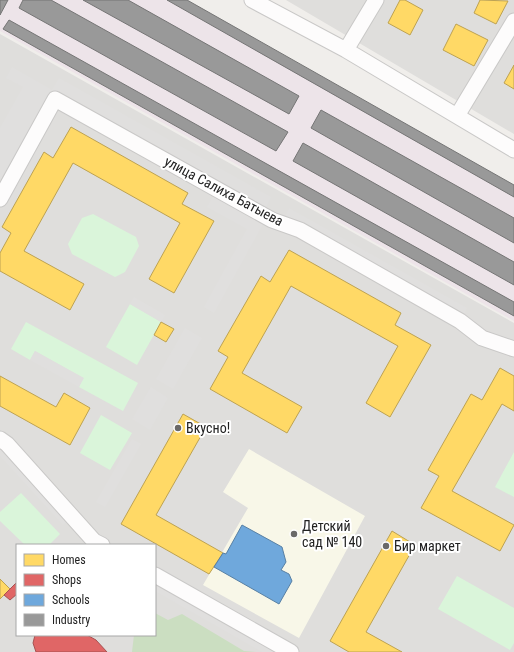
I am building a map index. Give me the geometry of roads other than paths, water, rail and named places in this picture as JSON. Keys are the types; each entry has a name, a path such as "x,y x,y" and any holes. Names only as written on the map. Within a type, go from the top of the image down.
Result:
{"street":[{"path":"252,0 346,50 514,150"},
{"path":"346,50 376,0"},
{"path":"457,116 514,21"},
{"name":"улица Салиха Батыева","path":"0,200 55,99 272,220 300,230 460,321 482,338 514,349"},
{"path":"0,439 7,444 94,541 100,544"},
{"path":"156,576 291,652"}],"place":[{"name":"Вкусно!","path":"178,428"},
{"name":"Детский сад № 140","path":"294,534"},
{"name":"Бир маркет","path":"386,546"}]}
